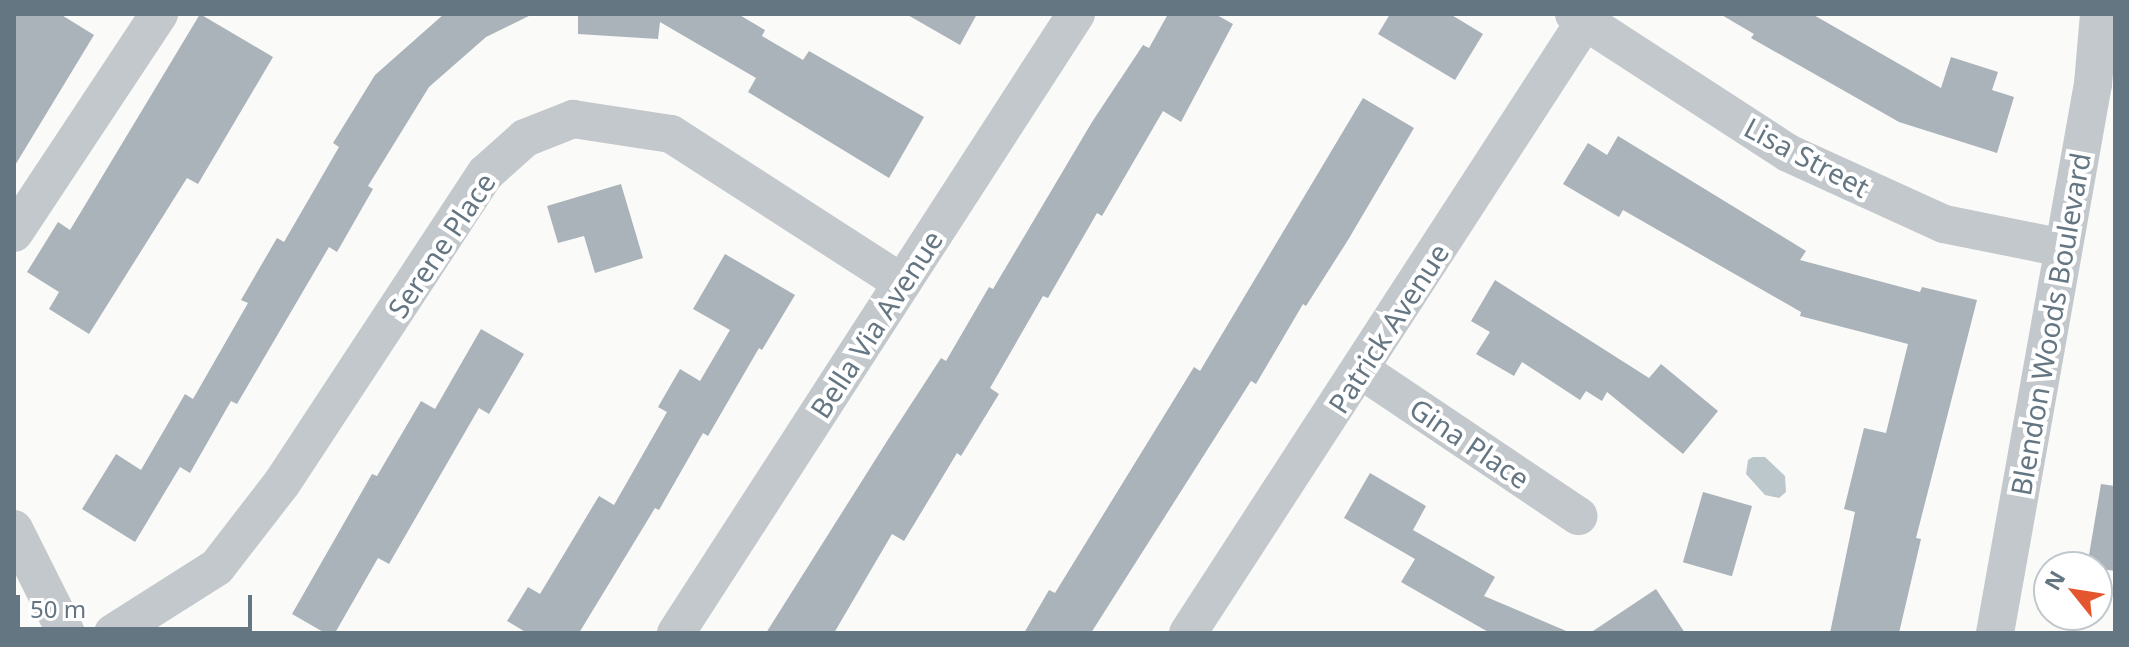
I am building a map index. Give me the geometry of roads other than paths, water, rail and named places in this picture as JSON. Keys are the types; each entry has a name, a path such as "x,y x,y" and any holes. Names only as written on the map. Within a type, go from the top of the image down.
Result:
{"street":[{"path":"14,233 159,14"},
{"name":"Bella Via Avenue","path":"676,633 1076,14"},
{"name":"Blendon Woods Boulevard","path":"1995,633 2093,84 2099,14"},
{"name":"Lisa Street","path":"1580,18 1788,153 1944,224 2063,248"},
{"name":"Patrick Avenue","path":"1188,633 1361,370 1580,18"},
{"name":"Serene Place","path":"113,633 217,567 282,483 486,173 525,138 573,119 671,134 902,283"},
{"name":"Gina Place","path":"1361,370 1578,516"},
{"path":"14,529 66,633"}]}
